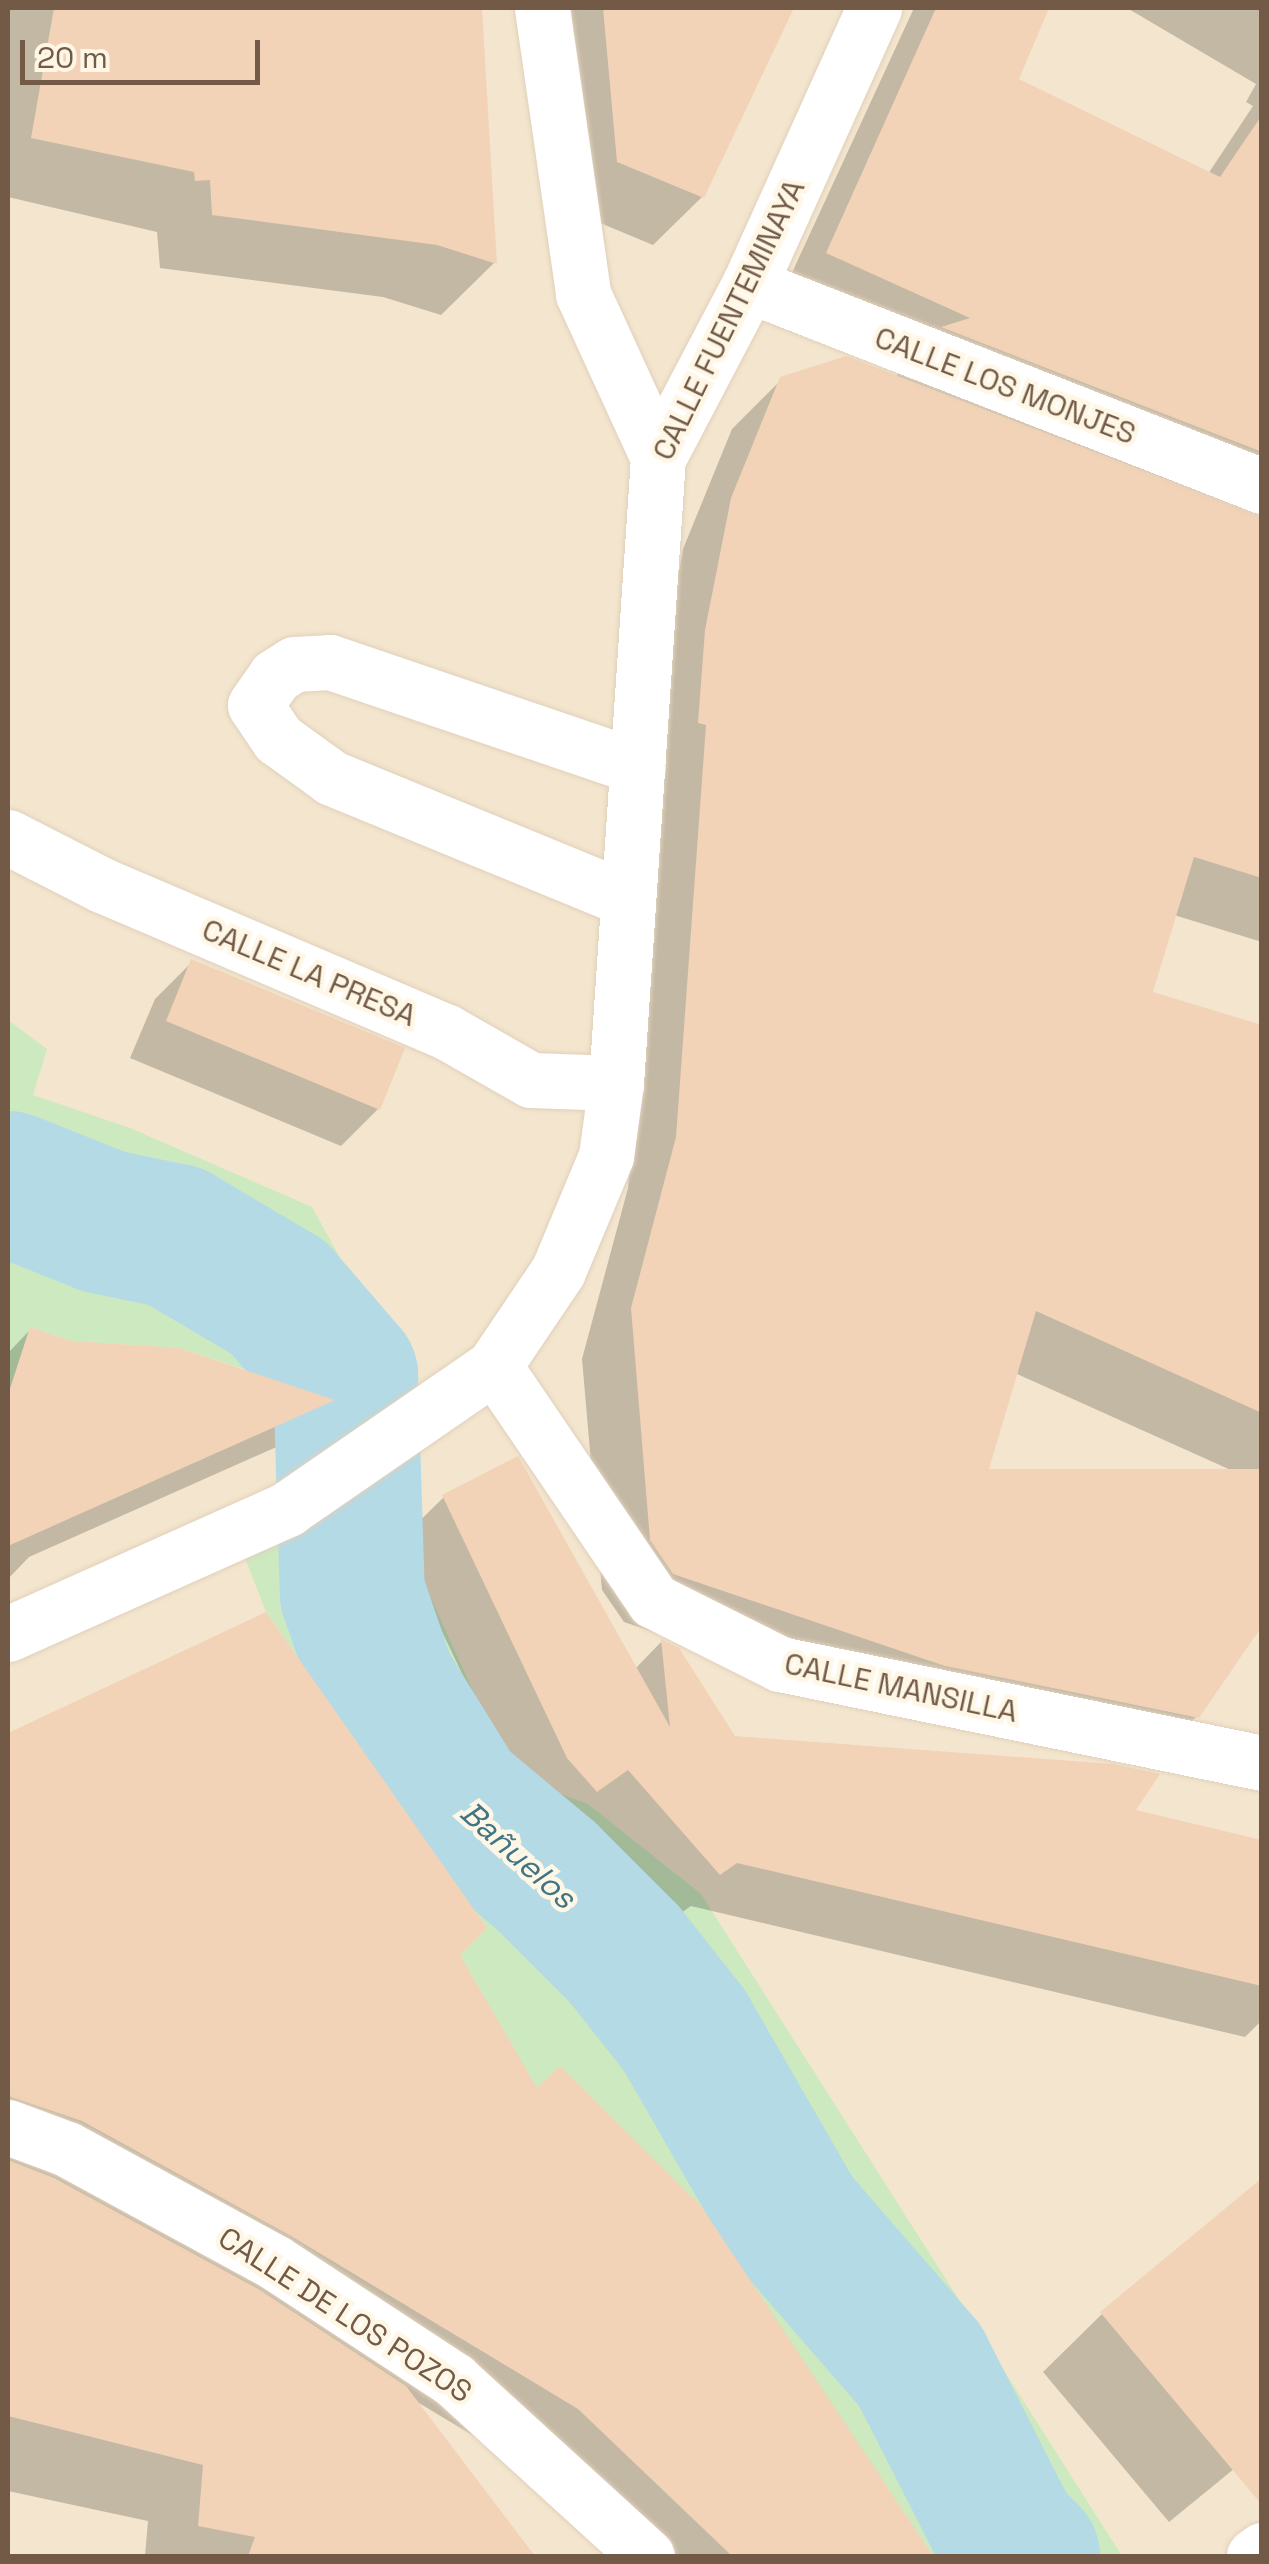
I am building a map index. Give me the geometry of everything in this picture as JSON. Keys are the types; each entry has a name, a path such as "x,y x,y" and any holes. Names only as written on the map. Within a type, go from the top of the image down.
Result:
{"street":[{"path":"542,8 583,294 658,458"},
{"name":"CALLE FUENTEMINAYA","path":"8,1634 287,1509 494,1366 558,1272 606,1156 616,1083 658,458 749,285 874,8"},
{"name":"CALLE LOS MONJES","path":"749,285 1262,486"},
{"path":"627,899 332,778 278,739 256,704 275,676 294,664 330,662 638,766"},
{"name":"CALLE LA PRESA","path":"8,837 102,886 445,1031 531,1080 616,1083"},
{"name":"CALLE MANSILLA","path":"494,1366 654,1601 780,1664 1253,1747"},
{"name":"CALLE DE LOS POZOS","path":"8,2128 66,2149 276,2263 454,2380 647,2556"},
{"path":"1254,2556 1262,2550"}],"shaded area":[{"path":"8,8 1261,8 1261,2556 8,2556"}],"green space":[{"path":"8,1020 47,1049 33,1095 130,1128 312,1207 387,1343 305,1389 179,1348 71,1341 30,1327 8,1395"},
{"path":"346,1468 391,1510 512,1777 588,1804 701,1894 1122,2556 933,2556 863,2452 560,2067 512,2111 464,2064 500,2025 460,1955 487,1928 266,1612 235,1532"}],"building":[{"path":"54,8 482,8 497,264 437,245 212,215 210,180 195,181 194,172 31,138"},
{"path":"603,8 794,8 704,198 617,162"},
{"path":"936,8 1049,8 1019,79 1220,177 1262,115 1262,452 941,327 970,318 826,253"},
{"path":"846,356 1262,516 1262,878 1194,857 1153,992 1262,1025 1262,1413 1036,1311 989,1469 1262,1469 1262,1626 1199,1718 945,1666 673,1574 650,1540 631,1308 676,1137 706,725 698,723 705,630 731,498 780,377"},
{"path":"191,959 405,1048 380,1110 166,1021"},
{"path":"30,1327 71,1341 179,1348 335,1400 8,1546 8,1395"},
{"path":"518,1456 670,1727 661,1639 679,1648 735,1736 1113,1764 1160,1774 1136,1810 1262,1840 1262,1986 737,1863 720,1875 628,1770 597,1792 567,1758 442,1495"},
{"path":"266,1612 487,1928 460,1955 537,2088 560,2066 701,2206 933,2556 732,2556 578,2409 291,2236 82,2121 8,2096 8,1733"},
{"path":"8,2160 54,2178 260,2290 406,2386 535,2556 248,2556 255,2537 198,2526 203,2465 8,2416"},
{"path":"1262,2178 1262,2505 1100,2312"}],"waterway":[{"name":"Bañuelos","path":"8,1183 103,1221 175,1236 278,1297 345,1375 352,1593 383,1684 454,1799 546,1876 624,1954 684,2030 792,2218 920,2366 1006,2535 1027,2556"}]}
